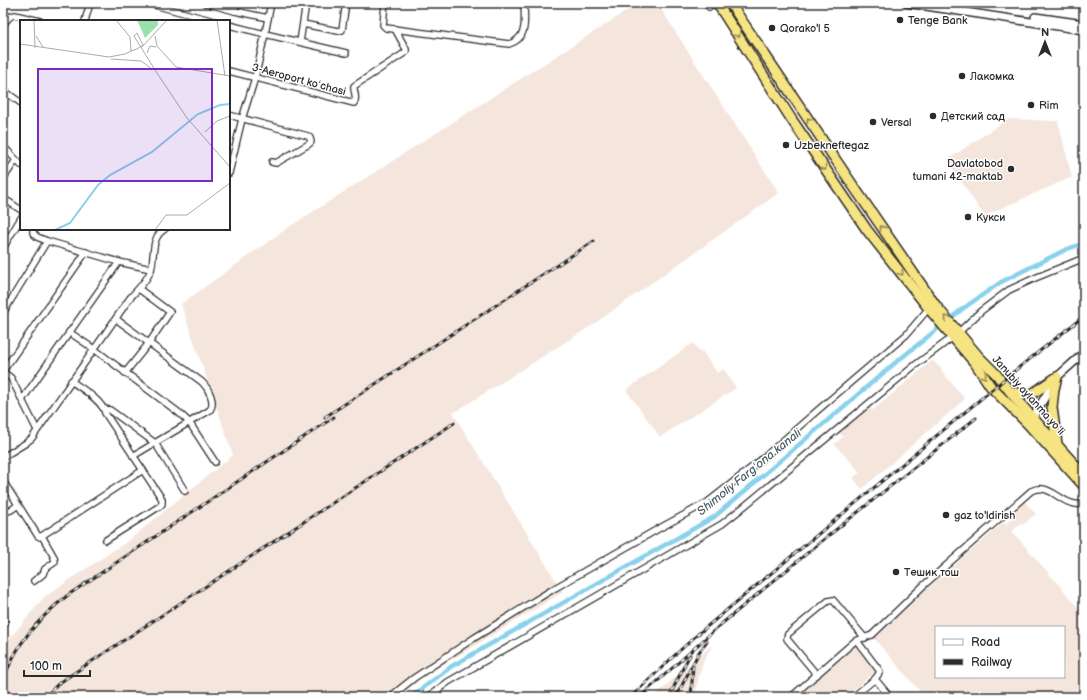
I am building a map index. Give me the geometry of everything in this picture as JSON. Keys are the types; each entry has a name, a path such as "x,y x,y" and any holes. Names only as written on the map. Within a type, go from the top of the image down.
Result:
{"highway":[{"path":"710,4 867,230 955,334"},
{"path":"731,4 852,184 932,308"},
{"name":"Janubiy aylanma yoʻli","path":"955,334 996,374 1030,420 1084,486"},
{"name":"Janubiy aylanma yoʻli","path":"955,334 991,387 1057,444 1084,475"},
{"path":"1010,391 1023,395 1032,394 1057,377"},
{"path":"1057,377 1052,408 1057,444"}],"main road":[{"path":"906,3 1084,30"},
{"path":"940,3 960,4 1084,24"},
{"path":"1030,420 1057,377 1084,353"}],"street":[{"path":"85,20 90,3"},
{"path":"148,3 210,20"},
{"path":"205,3 268,18"},
{"path":"235,11 236,3"},
{"path":"231,160 242,118 255,78 271,3"},
{"path":"300,42 306,3"},
{"path":"302,24 340,31 342,29 346,3"},
{"path":"385,3 384,27 509,44 519,38 523,33 524,28 524,4 515,3"},
{"path":"3,24 12,15 36,20"},
{"path":"230,25 346,53"},
{"name":"3-Aeroport koʻchasi","path":"230,71 354,103 356,99 354,86 406,52 406,49 395,29"},
{"path":"3,90 20,101"},
{"path":"230,115 308,136 310,138 311,142 309,144 276,163 272,162"},
{"path":"3,146 20,164"},
{"path":"3,179 16,160"},
{"path":"3,198 20,209"},
{"path":"3,248 20,220"},
{"path":"33,230 33,233 47,241 119,262 151,268"},
{"path":"3,457 32,438 130,298 146,279 151,268 154,245 161,230"},
{"path":"3,313 47,241"},
{"path":"38,430 11,378 3,371 86,252"},
{"path":"428,697 448,682 722,524 996,299 1009,290 1084,258"},
{"path":"22,400 119,262"},
{"path":"126,373 170,312 139,289"},
{"path":"390,697 414,678 501,621 555,588 708,502 756,465 906,335 932,308"},
{"path":"116,319 202,382 206,387 212,402 212,408 133,456"},
{"path":"69,332 178,412 189,422 215,462"},
{"path":"71,381 91,395 104,409 133,456 161,496 162,504 157,509 106,540"},
{"path":"104,409 110,410 155,443 185,491"},
{"path":"42,536 143,470"},
{"path":"3,482 38,536 42,536 54,557 55,562 45,569 43,574 34,580"},
{"path":"791,697 857,640 872,635 924,585 1031,491 1045,488 1069,503 1084,504"},
{"path":"3,512 12,510 18,505"},
{"path":"816,675 787,639 787,637 788,634 828,601 833,600 865,638"},
{"path":"3,611 4,623"},
{"path":"853,697 875,679 880,671 857,640"},
{"path":"875,679 890,697"}],"shaded area":[{"path":"639,3 657,3 779,193 591,326 453,413 563,592 423,677 398,697 3,697 3,647 44,597 129,540 233,455 181,304 286,229"},
{"name":"Davlatobod tumani 42-maktab","path":"1008,119 1058,121 1072,177 984,216 947,160"},
{"path":"693,343 700,352 702,351 717,373 724,369 736,388 660,437 626,390"},
{"path":"933,360 942,369 941,370 965,399 862,489 853,478 860,472 834,444 843,437 839,432 869,407 873,410"},
{"path":"1025,502 1036,514 1023,525 1021,523 1012,531 1084,614 1084,697 925,697 872,636 1004,522 1006,524 1015,516 1013,513"},
{"path":"856,643 878,669 845,697 794,697"},
{"path":"713,644 704,660 695,697 653,697"}],"waterway":[{"name":"Shimoliy Fargʻona kanali","path":"411,697 452,666 714,517 895,363 961,310 1001,282 1065,250 1084,243"}],"railway":[{"path":"325,417 594,241"},
{"path":"631,697 698,634 1012,373 1084,316"},
{"path":"3,681 8,667 21,643 47,613 68,595 334,417"},
{"path":"640,697 719,626 828,536 976,418"},
{"path":"45,697 58,684 71,675 454,423"},
{"path":"676,697 699,652 707,642"},
{"path":"672,691 690,655"},
{"path":"691,697 693,666"}],"place":[{"name":"Tenge Bank","path":"900,20"},
{"name":"Qorako'l 5","path":"772,28"},
{"name":"Лакомка","path":"962,76"},
{"name":"Rim","path":"1031,105"},
{"name":"Детский сад","path":"933,116"},
{"name":"Versal","path":"873,122"},
{"name":"Uzbekneftegaz","path":"786,145"},
{"name":"Davlatobod tumani 42-maktab","path":"1011,169"},
{"name":"Кукси","path":"968,217"},
{"name":"gaz to'ldirish","path":"946,515"},
{"name":"Тешик тош","path":"896,572"}]}
